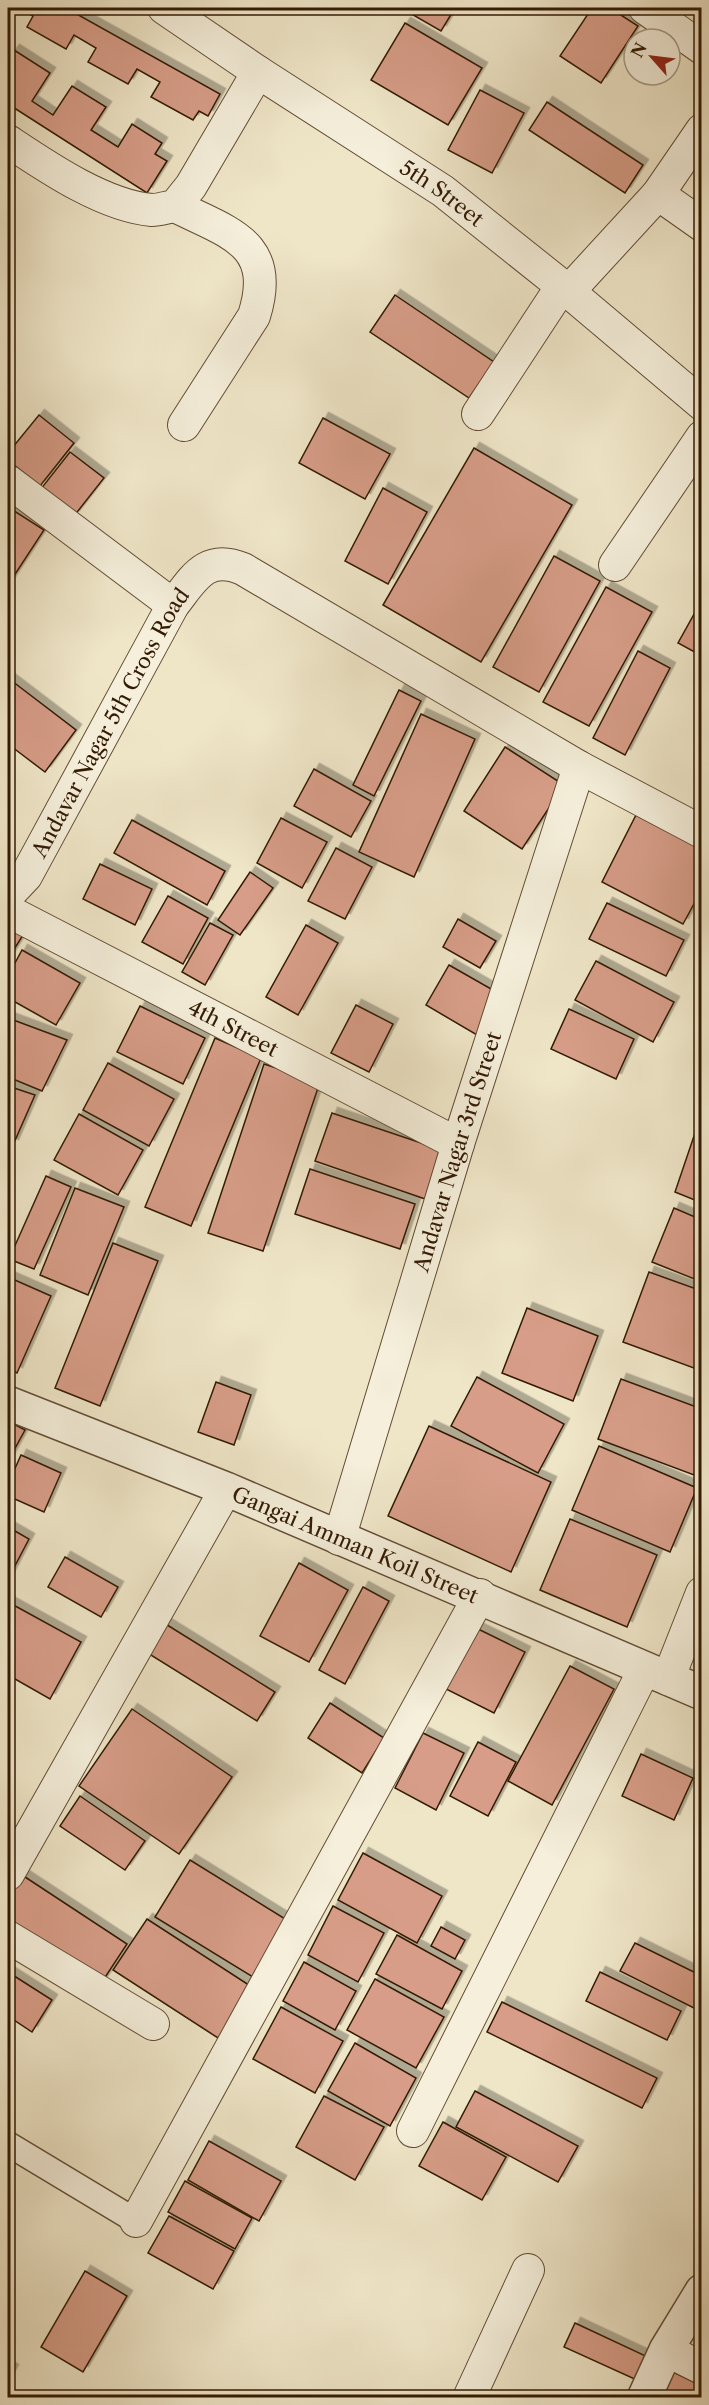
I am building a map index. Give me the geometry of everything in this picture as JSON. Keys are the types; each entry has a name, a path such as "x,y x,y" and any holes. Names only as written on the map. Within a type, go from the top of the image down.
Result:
{"street":[{"name":"5th Street","path":"164,8 258,72 443,191 565,289 702,404"},
{"path":"645,8 702,48"},
{"path":"175,206 191,186 258,72"},
{"path":"478,414 565,289 657,194 702,130"},
{"path":"8,141 55,172 116,201 153,210 175,206 232,235 250,248 259,272 258,302 254,316 184,425"},
{"path":"657,194 702,225"},
{"path":"615,565 702,437"},
{"path":"8,481 173,605"},
{"name":"Andavar Nagar 5th Cross Road","path":"8,895 26,876 173,605 204,568 223,563 243,569 579,767"},
{"path":"579,767 702,832"},
{"name":"Andavar Nagar 3rd Street","path":"339,1539 459,1144 579,767"},
{"name":"4th Street","path":"8,911 459,1144"},
{"name":"Gangai Amman Koil Street","path":"8,1403 226,1489 339,1539 480,1595 702,1693"},
{"path":"8,1874 226,1489"},
{"path":"413,2131 656,1674 702,1593"},
{"path":"8,2144 136,2221 480,1595"},
{"path":"8,1937 153,2024"},
{"path":"469,2397 528,2270"},
{"path":"644,2397 666,2350 702,2291"},
{"path":"666,2350 702,2368"}],"building":[{"path":"8,8 17,8 10,18 8,17"},
{"path":"18,8 66,8 220,94 208,116 199,111 193,120 151,97 160,82 137,69 128,84 88,62 96,48 74,35 66,49 27,27 33,16"},
{"path":"401,8 455,8 441,31"},
{"path":"592,8 610,8 638,26 622,27 622,51 601,83 560,56"},
{"path":"661,8 687,8 677,20"},
{"path":"405,23 482,68 448,125 371,80"},
{"path":"14,50 50,73 32,101 53,115 72,86 106,107 91,130 118,147 132,124 162,143 155,154 167,161 147,193 8,104 8,58"},
{"path":"480,90 524,113 492,173 448,150"},
{"path":"547,102 643,165 625,193 529,130"},
{"path":"395,295 494,362 469,398 370,332"},
{"path":"39,415 74,443 40,486 8,460 8,453"},
{"path":"323,418 390,454 365,499 299,463"},
{"path":"474,448 572,505 481,662 383,605"},
{"path":"70,452 104,478 74,516 40,490"},
{"path":"383,488 427,512 388,584 345,561"},
{"path":"8,507 44,530 8,585"},
{"path":"554,556 600,581 539,692 493,667"},
{"path":"606,587 652,612 589,726 543,702"},
{"path":"702,600 702,656 678,643"},
{"path":"638,651 670,668 625,755 593,738"},
{"path":"8,678 76,730 45,772 8,744"},
{"path":"399,690 421,701 374,796 353,785"},
{"path":"421,714 475,739 414,877 359,852"},
{"path":"505,747 564,785 522,849 464,811"},
{"path":"314,769 371,801 351,837 294,806"},
{"path":"636,815 702,849 702,889 683,924 602,882"},
{"path":"281,818 327,842 302,888 257,863"},
{"path":"132,820 225,871 207,905 114,853"},
{"path":"336,848 372,867 345,919 308,901"},
{"path":"100,864 152,889 135,925 83,899"},
{"path":"250,872 273,888 240,935 218,920"},
{"path":"168,896 208,918 183,964 142,942"},
{"path":"607,903 684,940 666,976 589,939"},
{"path":"458,919 496,941 480,968 443,947"},
{"path":"210,923 233,935 205,985 182,972"},
{"path":"306,925 338,943 298,1015 266,997"},
{"path":"8,926 23,935 8,959"},
{"path":"22,950 80,983 56,1025 8,998 8,976"},
{"path":"596,961 674,1002 653,1042 575,1000"},
{"path":"449,965 500,994 477,1035 426,1005"},
{"path":"356,1005 393,1024 369,1072 331,1053"},
{"path":"140,1006 205,1038 183,1084 117,1052"},
{"path":"569,1009 634,1039 616,1079 551,1049"},
{"path":"8,1018 67,1040 42,1091 8,1077"},
{"path":"215,1038 261,1058 191,1226 145,1207"},
{"path":"108,1063 174,1099 149,1146 83,1110"},
{"path":"264,1064 320,1082 263,1251 208,1233"},
{"path":"8,1086 35,1095 13,1145 8,1143"},
{"path":"332,1113 445,1151 428,1200 315,1161"},
{"path":"79,1114 143,1150 118,1195 54,1160"},
{"path":"695,1133 702,1136 702,1203 675,1192"},
{"path":"310,1169 415,1204 400,1249 295,1214"},
{"path":"46,1176 71,1187 34,1269 9,1259"},
{"path":"75,1188 124,1207 88,1295 40,1275"},
{"path":"674,1208 702,1220 702,1282 652,1262"},
{"path":"113,1243 158,1261 100,1406 55,1388"},
{"path":"649,1272 702,1291 702,1371 623,1342"},
{"path":"8,1277 51,1296 17,1373 8,1368"},
{"path":"527,1308 598,1336 573,1401 502,1373"},
{"path":"477,1377 564,1424 538,1473 451,1426"},
{"path":"621,1379 702,1409 702,1478 598,1439"},
{"path":"216,1382 251,1395 234,1445 198,1432"},
{"path":"8,1421 25,1430 8,1461"},
{"path":"429,1426 551,1482 511,1572 388,1516"},
{"path":"599,1446 697,1488 670,1552 572,1510"},
{"path":"21,1455 61,1473 44,1512 8,1496 8,1484"},
{"path":"570,1519 657,1555 627,1627 540,1590"},
{"path":"8,1527 29,1539 8,1579"},
{"path":"65,1557 118,1587 101,1617 48,1587"},
{"path":"299,1563 348,1590 309,1662 260,1636"},
{"path":"363,1587 389,1601 345,1684 319,1670"},
{"path":"8,1602 81,1642 50,1699 8,1675"},
{"path":"164,1623 275,1692 257,1721 146,1652"},
{"path":"474,1627 525,1652 494,1713 444,1688"},
{"path":"570,1666 614,1689 552,1805 508,1781"},
{"path":"330,1703 384,1738 362,1773 308,1738"},
{"path":"132,1709 232,1777 179,1854 79,1786"},
{"path":"423,1733 464,1753 436,1810 395,1788"},
{"path":"478,1742 516,1762 488,1816 450,1796"},
{"path":"641,1754 693,1778 674,1820 622,1796"},
{"path":"80,1796 145,1841 125,1870 60,1826"},
{"path":"363,1853 442,1896 417,1943 338,1900"},
{"path":"190,1860 295,1925 261,1982 155,1917"},
{"path":"19,1873 127,1944 100,1985 8,1923 8,1890"},
{"path":"333,1906 384,1933 358,1982 308,1955"},
{"path":"147,1919 252,1987 218,2038 113,1970"},
{"path":"441,1927 465,1940 455,1959 431,1946"},
{"path":"397,1935 462,1971 442,2009 376,1974"},
{"path":"635,1943 702,1976 702,2012 620,1971"},
{"path":"304,1962 356,1991 335,2030 283,2001"},
{"path":"8,1972 52,2000 32,2032 8,2016"},
{"path":"600,1972 681,2011 667,2040 586,2001"},
{"path":"375,1979 444,2017 416,2068 347,2030"},
{"path":"502,2002 657,2078 642,2108 487,2032"},
{"path":"281,2007 343,2041 315,2093 253,2059"},
{"path":"355,2043 416,2078 390,2126 328,2091"},
{"path":"475,2091 578,2146 558,2182 456,2127"},
{"path":"324,2096 384,2127 355,2180 296,2147"},
{"path":"443,2122 506,2157 482,2200 419,2166"},
{"path":"209,2141 281,2181 259,2221 188,2180"},
{"path":"185,2181 252,2218 235,2249 168,2212"},
{"path":"169,2216 234,2251 213,2289 148,2253"},
{"path":"85,2271 127,2296 83,2372 41,2347"},
{"path":"575,2323 650,2358 639,2381 564,2347"},
{"path":"8,2367 13,2370 8,2379"},
{"path":"665,2368 702,2386 702,2398 651,2398"}]}
